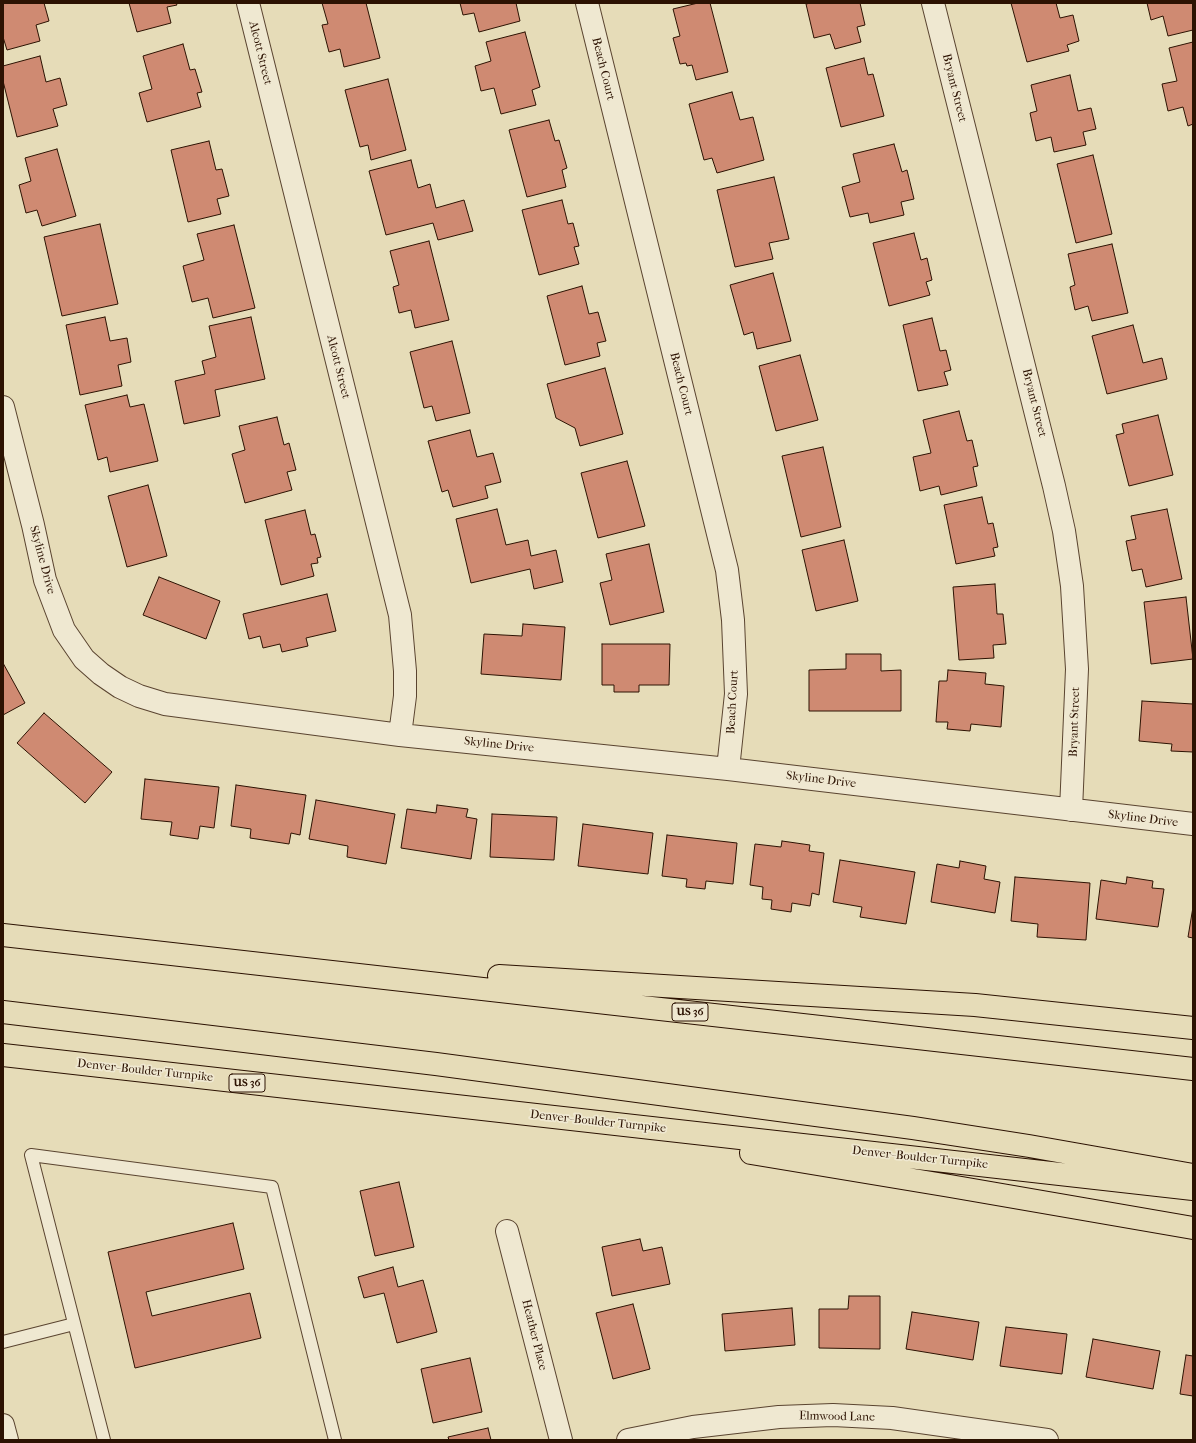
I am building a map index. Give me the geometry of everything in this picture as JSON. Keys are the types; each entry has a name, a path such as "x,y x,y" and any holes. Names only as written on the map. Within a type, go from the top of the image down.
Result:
{"highway":[{"name":"US 36","path":"3,935 1193,1069"},
{"path":"187,955 975,1005 1193,1028"},
{"path":"3,1012 436,1064 913,1128 1029,1146 1193,1175"},
{"name":"Denver–Boulder Turnpike","path":"3,1055 1193,1189"},
{"path":"492,1110 942,1184 1193,1228"}],"street":[{"name":"Alcott Street","path":"248,3 400,615 405,671 405,696 400,735"},
{"name":"Beach Court","path":"587,3 727,570 733,620 736,694 728,769"},
{"name":"Bryant Street","path":"933,3 1053,478 1064,531 1072,586 1077,669 1071,810"},
{"name":"Skyline Drive","path":"3,407 33,525 45,580 64,630 84,659 101,674 120,687 139,696 165,704 400,735 728,769 1193,824"},
{"name":"Heather Place","path":"507,1231 561,1440"},
{"name":"Elmwood Lane","path":"628,1440 693,1427 779,1417 833,1415 892,1418 1047,1440"},
{"path":"3,1425 6,1440"}],"lane":[{"path":"104,1440 31,1155 272,1187 335,1440"},
{"path":"3,1342 74,1324"}],"building":[{"path":"3,3 44,3 49,21 36,25 40,41 7,50 3,37"},
{"path":"129,3 176,3 177,5 167,7 171,23 137,32"},
{"path":"322,3 366,3 380,58 344,67 340,49 329,52 322,25 328,24"},
{"path":"460,3 516,3 520,21 479,32 474,13 463,15"},
{"path":"698,3 710,3 728,72 696,80 692,65 687,66 686,63 680,64 673,38 680,36 673,9"},
{"path":"860,3 865,25 857,27 861,42 835,49 830,34 814,38 806,4"},
{"path":"1011,3 1056,3 1060,18 1073,15 1079,41 1067,45 1069,51 1027,62"},
{"path":"1147,3 1193,3 1193,30 1168,36 1163,16 1151,20"},
{"path":"525,32 540,87 532,90 536,105 501,114 494,88 481,91 475,66 491,61 486,42"},
{"path":"1193,42 1193,124 1188,126 1183,107 1168,111 1162,84 1177,81 1169,48"},
{"path":"183,44 190,70 195,69 202,92 197,93 201,107 147,122 139,93 152,89 143,56"},
{"path":"40,56 46,82 60,78 67,105 53,109 58,126 17,137 3,81 3,66"},
{"path":"864,58 868,75 873,74 884,116 841,127 826,68"},
{"path":"1070,75 1078,111 1091,108 1096,129 1083,132 1086,145 1054,152 1051,137 1036,141 1030,113 1037,111 1031,85"},
{"path":"388,79 406,150 371,160 368,145 360,147 345,90"},
{"path":"732,92 740,120 753,117 764,160 717,173 712,158 704,160 689,104"},
{"path":"549,120 555,141 559,140 567,168 562,170 566,187 527,197 509,130"},
{"path":"209,141 216,170 222,169 229,196 217,199 221,214 188,222 171,150"},
{"path":"894,144 902,172 907,170 914,199 901,202 904,215 870,223 868,213 850,217 842,187 860,182 853,154"},
{"path":"57,149 76,216 42,226 37,210 26,213 19,185 31,181 25,158"},
{"path":"1093,155 1112,234 1076,243 1057,164"},
{"path":"411,160 418,188 430,184 436,208 464,200 473,231 438,240 433,223 386,235 369,171"},
{"path":"774,177 789,239 769,243 773,259 735,267 717,190"},
{"path":"562,200 568,224 573,223 579,246 574,247 579,264 539,275 522,210"},
{"path":"100,224 118,304 62,316 44,237"},
{"path":"234,225 255,308 213,318 208,298 192,302 183,266 204,260 197,234"},
{"path":"914,233 921,260 927,258 932,280 926,282 930,295 889,306 873,243"},
{"path":"429,241 449,320 415,328 411,310 399,313 393,287 399,285 390,251"},
{"path":"1112,244 1128,313 1092,321 1088,306 1075,310 1070,287 1075,285 1068,254"},
{"path":"773,273 791,341 757,349 753,332 744,335 730,285"},
{"path":"582,286 589,314 598,312 606,341 597,343 600,356 565,365 547,296"},
{"path":"105,317 110,341 127,338 131,362 118,365 122,386 80,395 66,325"},
{"path":"251,317 265,379 215,390 220,416 184,424 175,381 205,374 202,361 216,357 209,326"},
{"path":"932,318 940,351 946,350 951,370 944,372 948,385 918,391 903,325"},
{"path":"1133,325 1143,363 1162,358 1167,379 1107,394 1092,336"},
{"path":"452,341 470,413 436,421 432,406 424,408 410,352"},
{"path":"800,355 818,420 776,431 759,366"},
{"path":"605,368 623,434 580,446 575,428 556,418 547,384"},
{"path":"127,395 130,407 144,404 158,461 110,472 107,457 98,460 85,405"},
{"path":"959,411 967,441 972,440 978,466 973,467 977,486 941,495 939,486 920,491 913,457 931,453 923,420"},
{"path":"1158,415 1173,475 1129,486 1116,435 1124,433 1122,424"},
{"path":"277,417 284,445 289,443 296,470 287,472 292,490 245,503 232,454 245,450 239,426"},
{"path":"470,430 477,457 493,453 501,482 485,486 488,498 453,507 448,490 442,492 428,441"},
{"path":"823,447 841,527 801,537 782,456"},
{"path":"627,461 645,526 598,538 581,473"},
{"path":"148,485 167,556 127,567 108,496"},
{"path":"982,497 988,524 993,523 998,547 993,548 995,556 956,564 944,505"},
{"path":"497,509 506,545 528,540 531,556 556,550 563,582 534,589 530,569 471,583 456,519"},
{"path":"1167,509 1182,579 1146,587 1142,569 1132,571 1126,541 1136,539 1131,516"},
{"path":"305,510 311,535 315,534 321,557 317,558 318,563 311,564 314,576 281,585 265,520"},
{"path":"844,540 858,601 816,611 802,550"},
{"path":"649,544 664,612 610,625 600,583 612,580 606,554"},
{"path":"159,577 220,601 206,639 143,615"},
{"path":"995,584 997,614 1003,614 1006,644 993,645 994,658 959,660 953,587"},
{"path":"327,594 336,631 306,638 308,646 282,652 280,644 263,648 260,636 249,639 243,614"},
{"path":"1186,597 1193,659 1151,664 1144,602"},
{"path":"523,624 565,627 561,680 481,674 484,634 522,636"},
{"path":"602,644 670,644 669,685 639,685 639,692 614,692 614,685 602,685"},
{"path":"846,654 881,654 881,671 901,670 901,711 809,711 809,670 846,669"},
{"path":"3,663 25,703 3,715"},
{"path":"948,670 986,673 985,684 1004,686 1001,727 971,724 970,731 947,729 948,722 936,722 939,681 947,681"},
{"path":"1142,701 1193,704 1193,752 1171,751 1172,744 1139,741"},
{"path":"44,713 112,772 85,803 17,743"},
{"path":"145,779 219,787 214,828 200,826 198,839 170,835 172,822 141,819"},
{"path":"236,785 306,795 300,835 291,833 289,844 250,838 251,829 231,826"},
{"path":"316,800 395,814 386,864 347,857 348,846 309,839"},
{"path":"437,805 468,809 466,817 477,819 471,859 401,848 407,809 436,813"},
{"path":"492,814 557,817 554,860 490,857"},
{"path":"583,824 653,833 648,874 578,866"},
{"path":"667,835 737,843 733,884 706,881 705,889 686,887 687,879 662,876"},
{"path":"782,841 810,845 809,851 824,853 819,895 812,893 810,906 792,903 791,912 771,909 772,900 762,899 763,887 750,885 755,844 781,847"},
{"path":"840,860 915,872 906,924 860,917 862,907 833,902"},
{"path":"960,861 986,866 984,879 1000,882 995,913 931,902 937,864 959,868"},
{"path":"1015,877 1090,883 1086,940 1037,937 1038,924 1011,921"},
{"path":"1127,877 1153,881 1152,888 1164,889 1158,927 1096,919 1101,880 1126,884"},
{"path":"1193,907 1193,938 1188,937"},
{"path":"399,1182 414,1247 375,1256 360,1191"},
{"path":"233,1223 244,1269 146,1292 152,1316 250,1293 261,1338 135,1368 108,1252"},
{"path":"640,1239 643,1251 662,1247 670,1284 612,1296 602,1247"},
{"path":"393,1267 398,1287 423,1280 437,1332 397,1343 384,1293 364,1298 358,1277"},
{"path":"849,1296 880,1296 880,1349 819,1348 819,1309 848,1309"},
{"path":"633,1304 650,1369 613,1379 596,1313"},
{"path":"792,1308 795,1345 725,1351 722,1314"},
{"path":"912,1312 979,1322 973,1360 906,1349"},
{"path":"1006,1327 1067,1334 1062,1374 1000,1366"},
{"path":"1093,1339 1160,1351 1153,1389 1086,1377"},
{"path":"1186,1355 1193,1356 1193,1396 1180,1394"},
{"path":"470,1358 482,1412 433,1423 421,1369"},
{"path":"488,1428 491,1440 449,1440 448,1437"}]}
